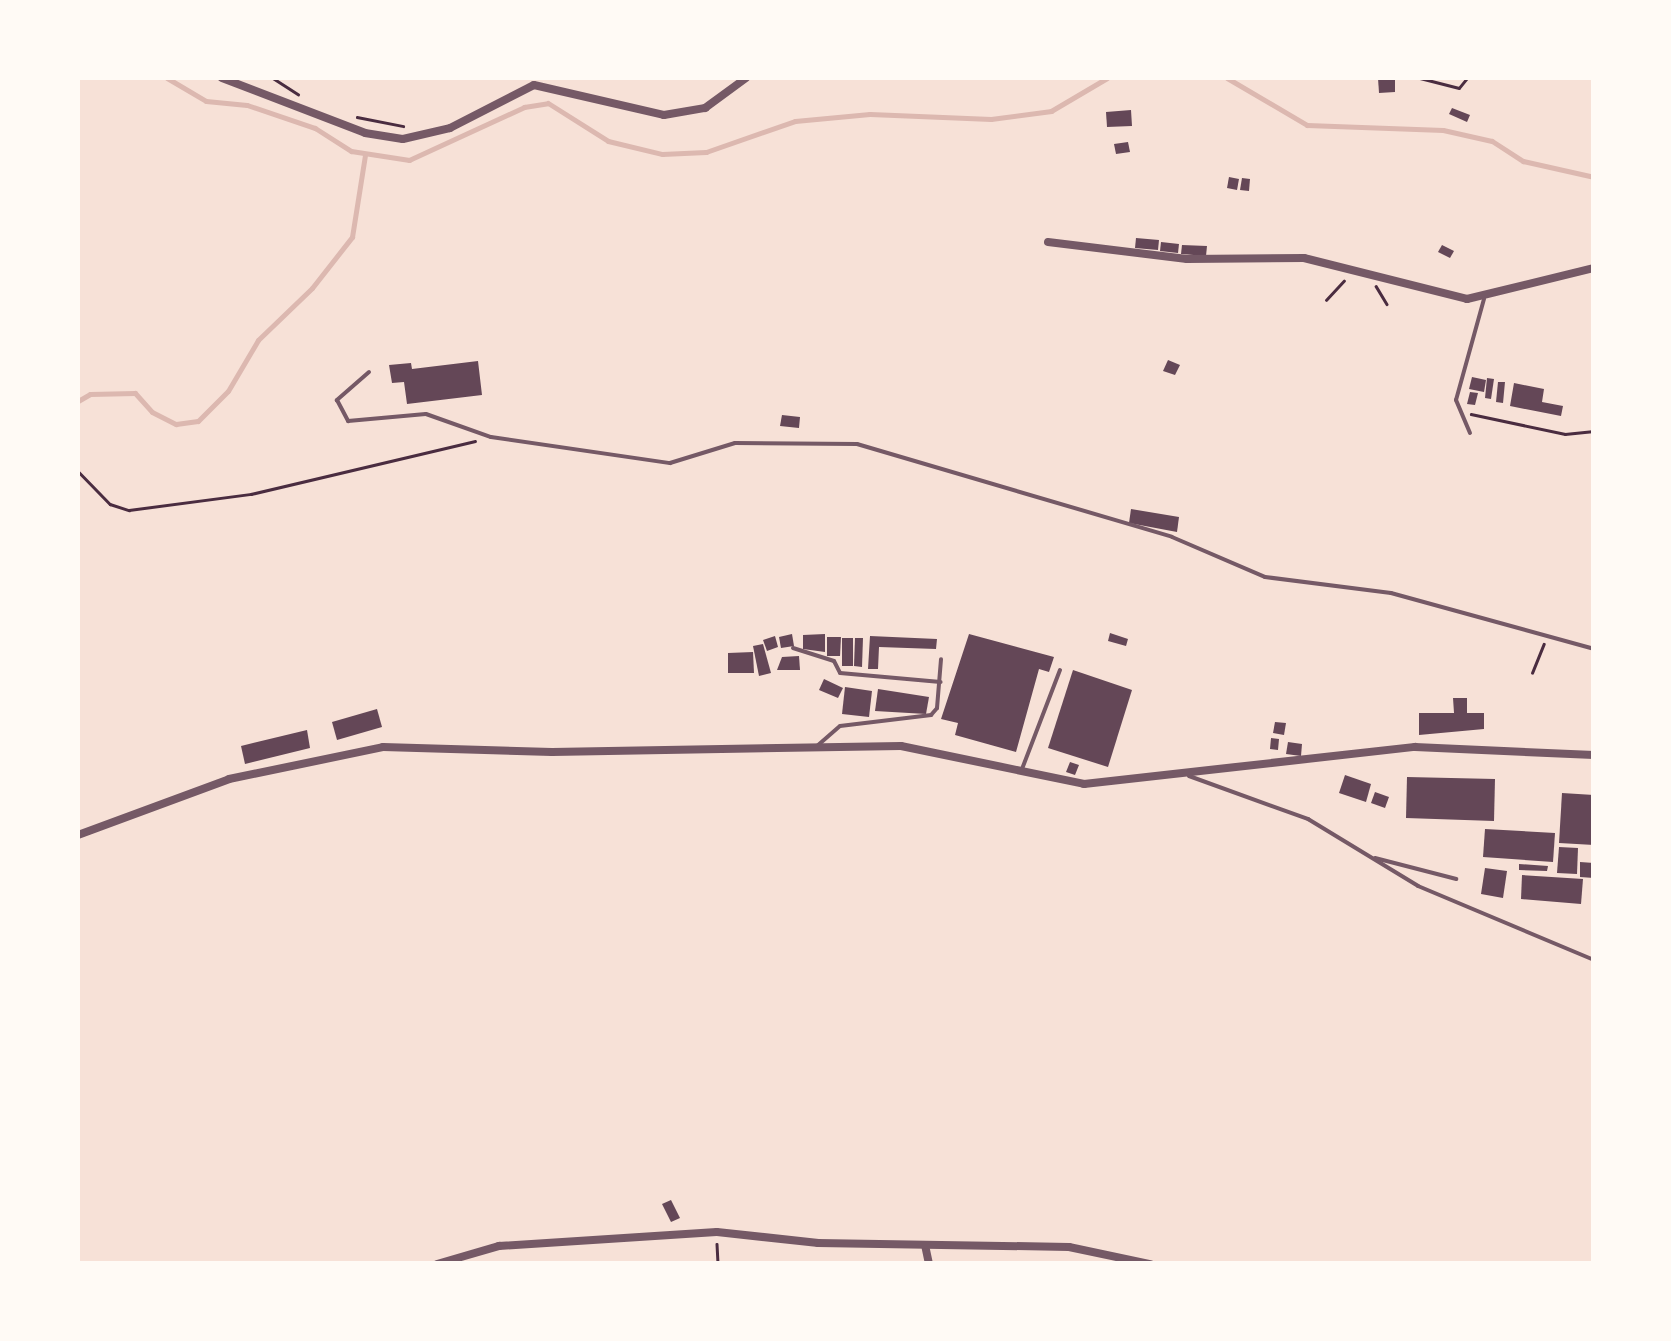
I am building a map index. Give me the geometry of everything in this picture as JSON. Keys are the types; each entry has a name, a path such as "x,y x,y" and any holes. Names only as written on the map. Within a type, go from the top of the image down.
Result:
{"street":[{"path":"222,78 365,132 422,136 534,85 664,115 705,108 746,78"},
{"path":"1048,242 1187,259 1304,258 1467,299 1594,268"},
{"path":"78,836 229,779 349,750 817,746 941,751 1020,773 1084,784 1189,776 1415,747 1594,756"},
{"path":"437,1264 499,1246 717,1232 818,1244 1069,1247 1150,1264"},
{"path":"926,1245 929,1264"}],"lane":[{"path":"1470,433 1460,418 1456,400 1485,294"},
{"path":"369,372 336,400 348,421 426,414 491,437 670,463 735,443 857,444 1172,537 1265,577 1390,593 1594,649"},
{"path":"793,648 834,661 840,673 940,682"},
{"path":"817,746 840,726 930,715 940,682 941,658"},
{"path":"1020,773 1060,670"},
{"path":"1189,776 1308,819 1366,856 1468,910 1594,960"},
{"path":"1366,856 1456,879"}],"path":[{"path":"273,78 312,100"},
{"path":"1420,78 1458,88 1467,78"},
{"path":"348,115 422,136"},
{"path":"1326,300 1356,269"},
{"path":"1376,274 1387,304"},
{"path":"1460,418 1478,412 1565,434 1594,431"},
{"path":"78,470 110,504 129,510 251,494 491,437"},
{"path":"1532,673 1547,638"},
{"path":"717,1232 718,1264"}],"building":[{"path":"1378,78 1395,78 1395,92 1379,93"},
{"path":"1452,108 1470,115 1467,122 1449,114"},
{"path":"1131,110 1132,126 1107,127 1106,112"},
{"path":"1128,142 1130,152 1116,154 1114,144"},
{"path":"1229,177 1239,179 1237,190 1227,188"},
{"path":"1242,178 1250,179 1249,191 1240,190"},
{"path":"1136,238 1159,240 1158,250 1135,248"},
{"path":"1161,242 1179,244 1178,253 1160,251"},
{"path":"1182,245 1207,246 1206,256 1181,254"},
{"path":"1442,245 1454,251 1450,258 1438,252"},
{"path":"1168,360 1180,365 1175,375 1163,371"},
{"path":"478,361 482,395 407,404 404,382 392,383 389,365 411,363 412,369"},
{"path":"1472,377 1486,380 1484,392 1469,389"},
{"path":"1487,378 1494,379 1491,399 1485,398"},
{"path":"1498,382 1505,382 1503,403 1496,402"},
{"path":"1514,383 1544,389 1542,402 1563,406 1561,416 1510,406"},
{"path":"1470,392 1478,393 1475,405 1467,404"},
{"path":"782,415 800,417 799,428 780,426"},
{"path":"1131,509 1179,517 1177,532 1129,523"},
{"path":"1110,633 1128,639 1126,646 1108,641"},
{"path":"792,634 794,646 781,648 779,637"},
{"path":"825,634 825,652 803,649 803,635"},
{"path":"969,634 1054,657 1049,672 1039,669 1016,752 955,735 958,723 941,719"},
{"path":"775,636 778,647 767,651 763,640"},
{"path":"870,636 937,639 936,649 879,647 878,669 868,669"},
{"path":"827,637 841,637 840,656 827,656"},
{"path":"842,638 853,638 853,666 842,666"},
{"path":"855,638 863,638 862,667 854,666"},
{"path":"763,644 771,673 759,676 753,646"},
{"path":"753,652 754,673 728,673 728,653"},
{"path":"799,656 800,670 777,670 782,657"},
{"path":"1073,670 1132,690 1108,767 1048,748"},
{"path":"824,679 843,688 838,698 819,690"},
{"path":"845,687 872,691 869,717 842,714"},
{"path":"878,689 929,697 926,714 875,711"},
{"path":"1453,698 1467,698 1467,713 1484,713 1484,729 1419,735 1419,713 1454,713"},
{"path":"377,709 382,727 337,740 332,722"},
{"path":"1275,722 1286,723 1284,735 1273,733"},
{"path":"307,730 310,748 245,764 241,746"},
{"path":"1271,738 1279,739 1278,750 1270,749"},
{"path":"1288,742 1302,744 1301,756 1286,754"},
{"path":"1070,762 1079,765 1075,775 1066,772"},
{"path":"1345,775 1371,784 1366,802 1339,793"},
{"path":"1407,777 1495,779 1494,821 1406,818"},
{"path":"1375,792 1389,797 1385,808 1371,803"},
{"path":"1562,793 1594,795 1594,845 1559,843"},
{"path":"1485,829 1555,833 1553,862 1483,857"},
{"path":"1559,847 1578,848 1577,874 1557,873"},
{"path":"1580,862 1594,863 1594,878 1580,877"},
{"path":"1519,864 1548,866 1547,871 1519,870"},
{"path":"1485,868 1507,871 1503,898 1481,894"},
{"path":"1522,875 1583,879 1581,904 1521,899"},
{"path":"671,1200 680,1218 671,1222 662,1204"}],"waterway":[{"path":"167,78 206,101 247,105 315,128 351,151 409,160 524,107 548,103 608,141 662,154 706,152 795,121 870,114 991,119 1051,111 1107,78"},
{"path":"1227,78 1307,125 1443,130 1492,141 1523,161 1594,177"},
{"path":"78,401 90,394 135,393 152,412 176,424 198,421 228,391 258,340 312,288 352,237 365,155"}]}
